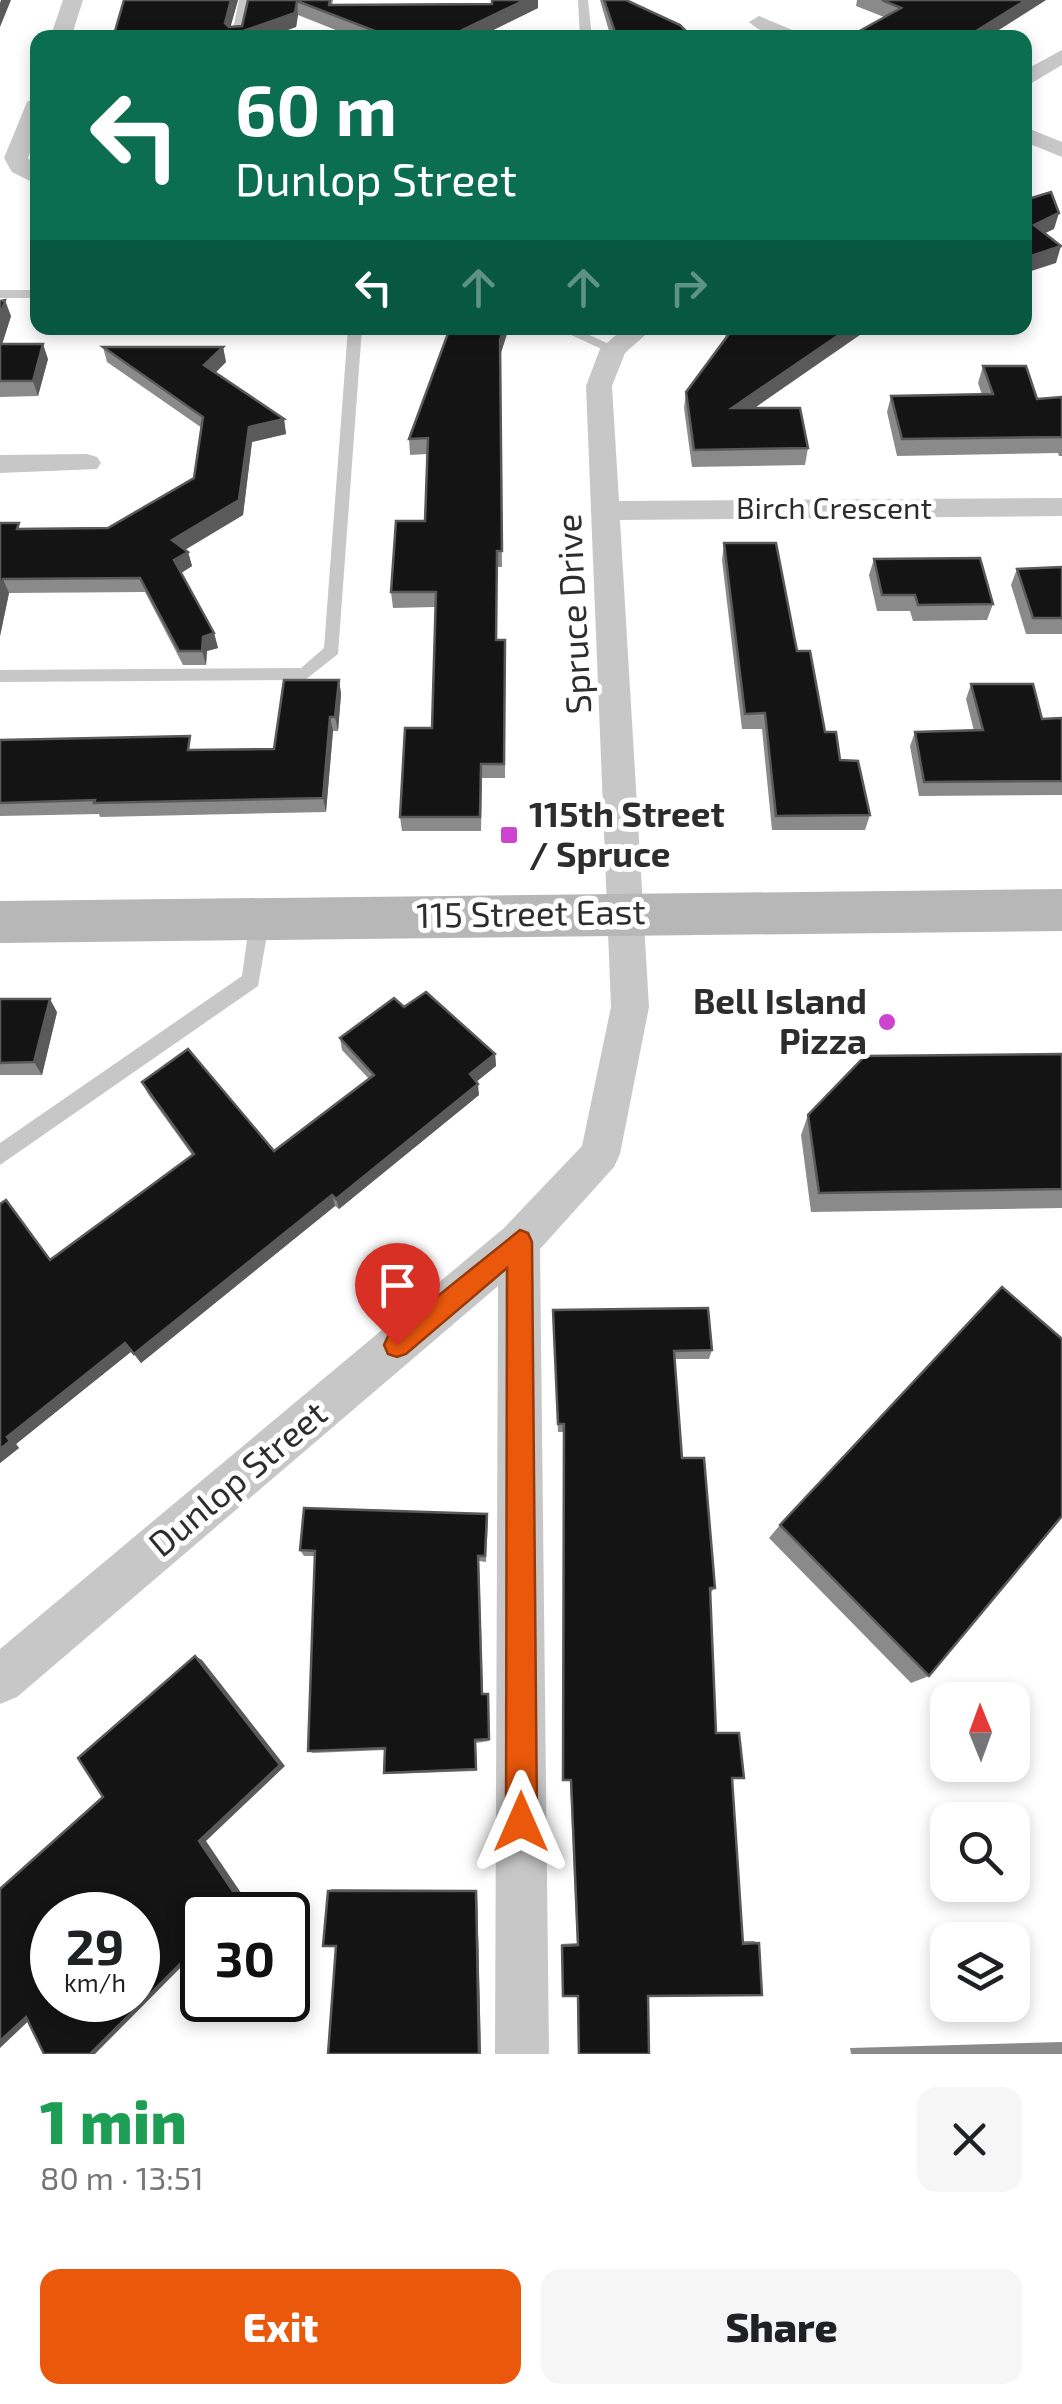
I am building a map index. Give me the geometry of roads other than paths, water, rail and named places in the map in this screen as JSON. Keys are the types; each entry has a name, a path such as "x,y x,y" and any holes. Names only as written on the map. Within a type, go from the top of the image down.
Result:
{"street":[{"path":"63,30 73,0"},
{"path":"760,22 778,30"},
{"path":"1032,75 1062,56"},
{"path":"30,122 16,158 20,168 30,174"},
{"path":"1032,137 1062,150"},
{"path":"614,349 631,335"},
{"name":"Spruce Drive","path":"614,349 599,386 627,913"},
{"path":"0,464 87,463"},
{"name":"Birch Crescent","path":"606,511 1062,508"},
{"name":"115 Street East","path":"0,922 1062,910"},
{"name":"Dunlop Street","path":"0,1680 520,1242 600,1154 630,1007 627,913"},
{"path":"520,1242 522,2054"}],"lane":[{"path":"238,30 244,0"},
{"path":"583,0 585,30"},
{"path":"0,294 30,294"},
{"path":"0,676 305,674 332,650 354,335"},
{"path":"580,335 614,349"},
{"path":"0,1155 251,980 260,918"}],"place":[{"name":"115th Street / Spruce","path":"509,835"},
{"name":"Bell Island Pizza","path":"887,1022"}]}
